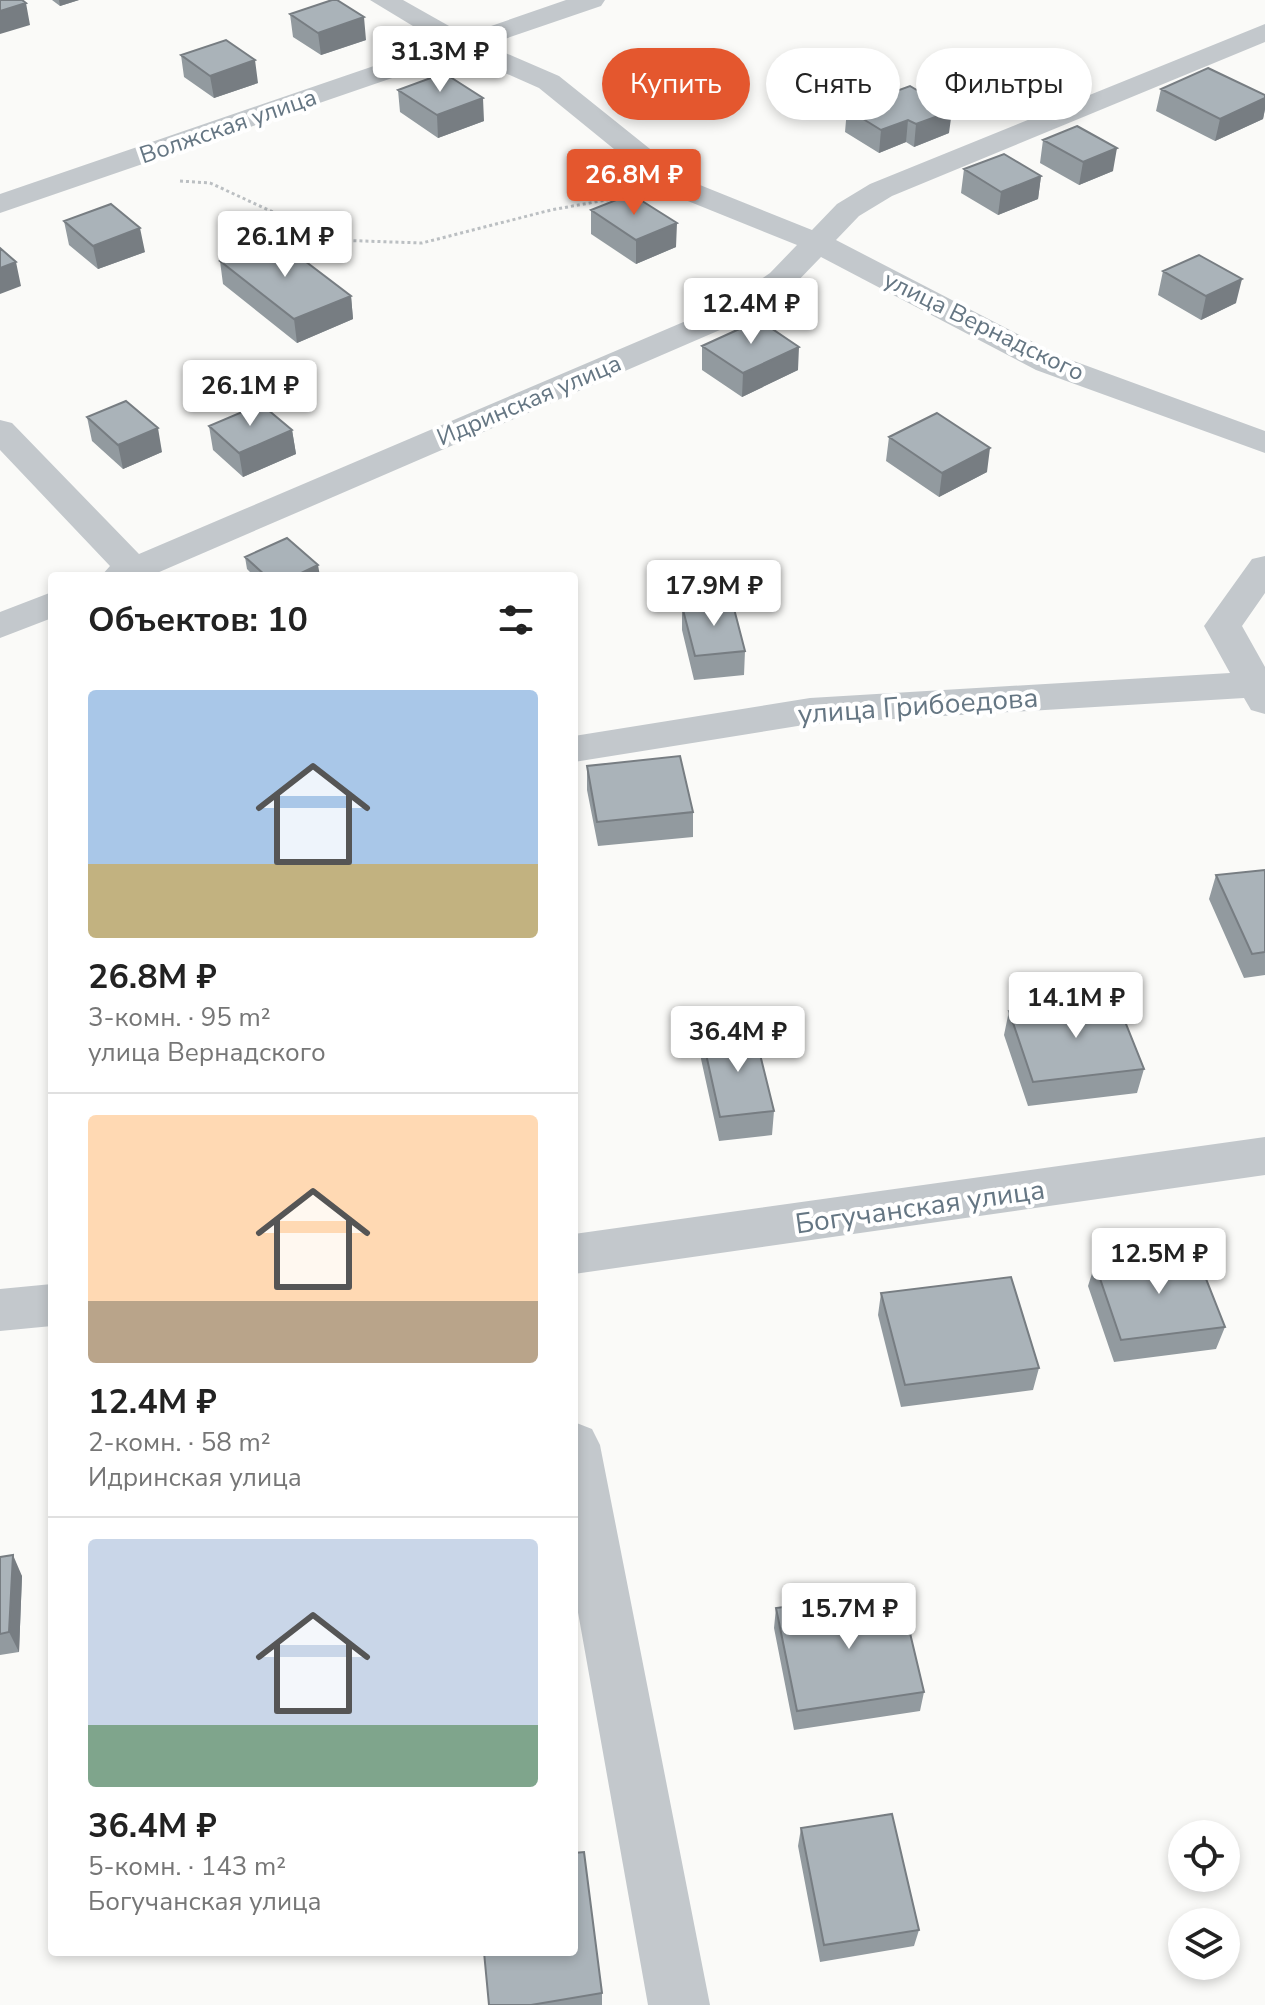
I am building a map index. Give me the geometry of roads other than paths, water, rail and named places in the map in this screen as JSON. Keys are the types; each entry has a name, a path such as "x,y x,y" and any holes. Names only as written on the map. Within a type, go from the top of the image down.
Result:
{"street":[{"name":"улица Вернадского","path":"383,0 464,45 549,82 679,187 816,242 1048,363 1265,443"},
{"name":"Волжская улица","path":"0,204 592,0"},
{"name":"Идринская улица","path":"136,572 732,313 781,280 848,210 881,190 1265,32"},
{"path":"0,430 129,572"},
{"path":"1262,690 1223,626 1265,567"},
{"path":"0,626 48,606"},
{"name":"улица Грибоедова","path":"578,748 810,711 1262,690"},
{"name":"Богучанская улица","path":"578,1253 1265,1156"},
{"path":"0,1310 48,1305"},
{"path":"578,1466 679,2005"}]}
